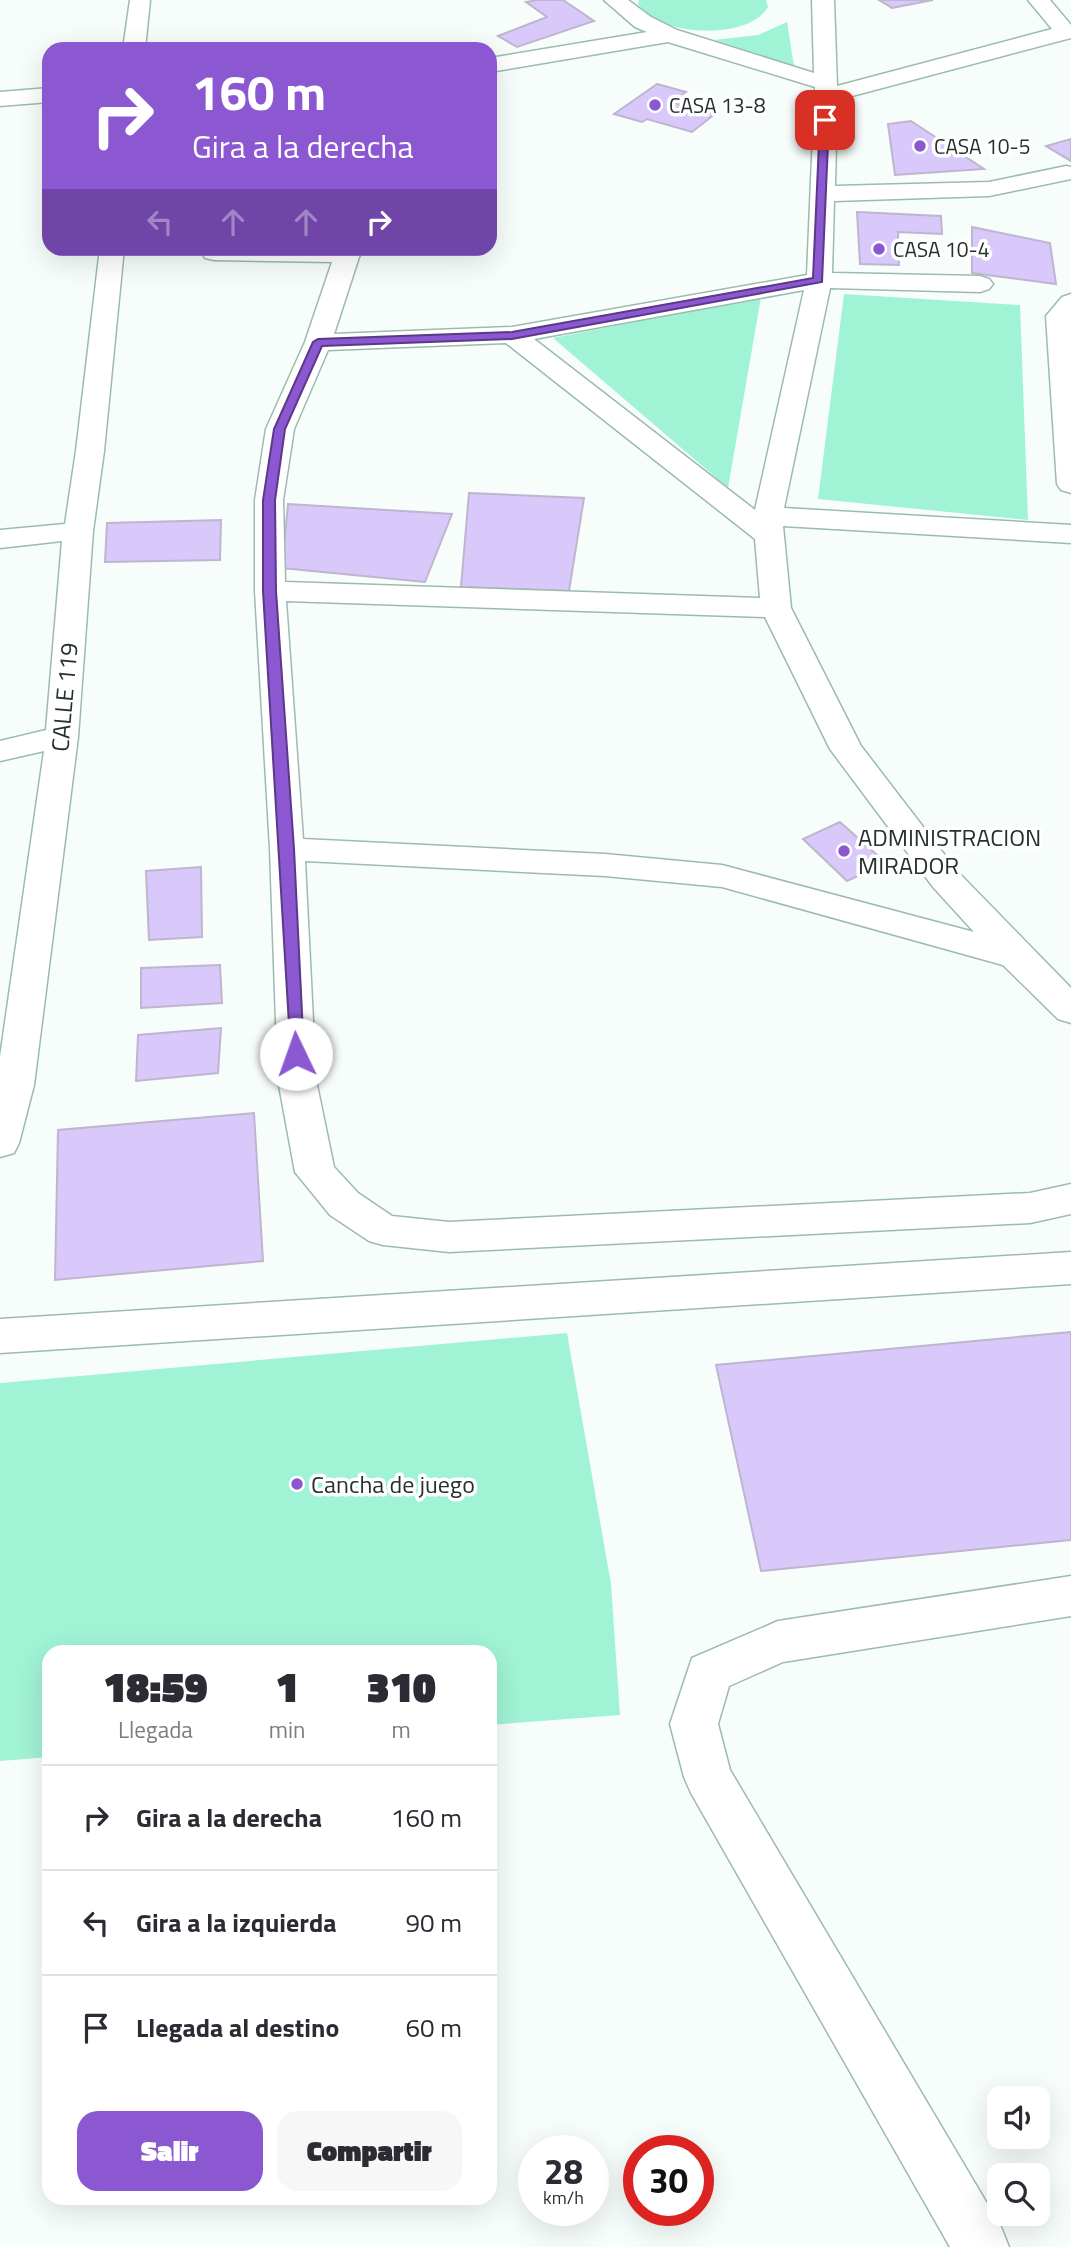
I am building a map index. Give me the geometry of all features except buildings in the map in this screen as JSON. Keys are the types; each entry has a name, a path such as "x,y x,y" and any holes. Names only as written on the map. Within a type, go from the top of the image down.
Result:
{"street":[{"path":"135,42 140,0"},
{"path":"615,0 643,22 669,35 826,89 1069,32 1039,0"},
{"path":"822,0 826,89 819,280 768,525 776,608 846,749 945,879 1016,956 1071,1010"},
{"path":"497,64 669,35"},
{"path":"0,99 42,96"},
{"path":"821,194 989,189 1066,173"},
{"name":"CALLE 119","path":"0,1143 15,1085 62,737 78,531 90,451 110,256"},
{"path":"349,256 318,342 280,429 269,500 270,591 287,849 297,1080 315,1172 344,1204 383,1230 449,1237 1030,1208 1071,1199"},
{"path":"318,342 512,335 819,280 980,284"},
{"path":"1071,302 1059,316 1071,484"},
{"path":"512,335 768,525 1071,534"},
{"path":"0,539 78,531"},
{"path":"270,591 776,608"},
{"path":"0,751 62,737"},
{"path":"287,849 605,865 722,876 1016,956"},
{"path":"0,1336 1071,1268"},
{"path":"981,2247 708,1777 694,1724 709,1673 778,1642 1071,1597"}],"green space":[{"path":"639,0 766,0 768,7 758,18 742,26 703,31 664,23 648,15 638,4"},
{"path":"787,22 794,66 714,40 758,35"},
{"path":"844,294 1020,305 1028,520 818,499"},
{"path":"761,297 728,488 553,338"},
{"name":"Cancha de juego","path":"567,1333 611,1584 620,1715 497,1724 497,1645 42,1645 42,1758 0,1761 0,1383"}],"place":[{"name":"CASA 13-8","path":"655,105"},
{"name":"CASA 10-5","path":"920,146"},
{"name":"CASA 10-4","path":"879,249"},
{"name":"ADMINISTRACION MIRADOR","path":"844,851"},
{"name":"Cancha de juego","path":"297,1484"}],"route":[{"path":"296,1054 287,849 270,591 269,500 280,429 318,342 512,335 819,280 825,120"}]}
